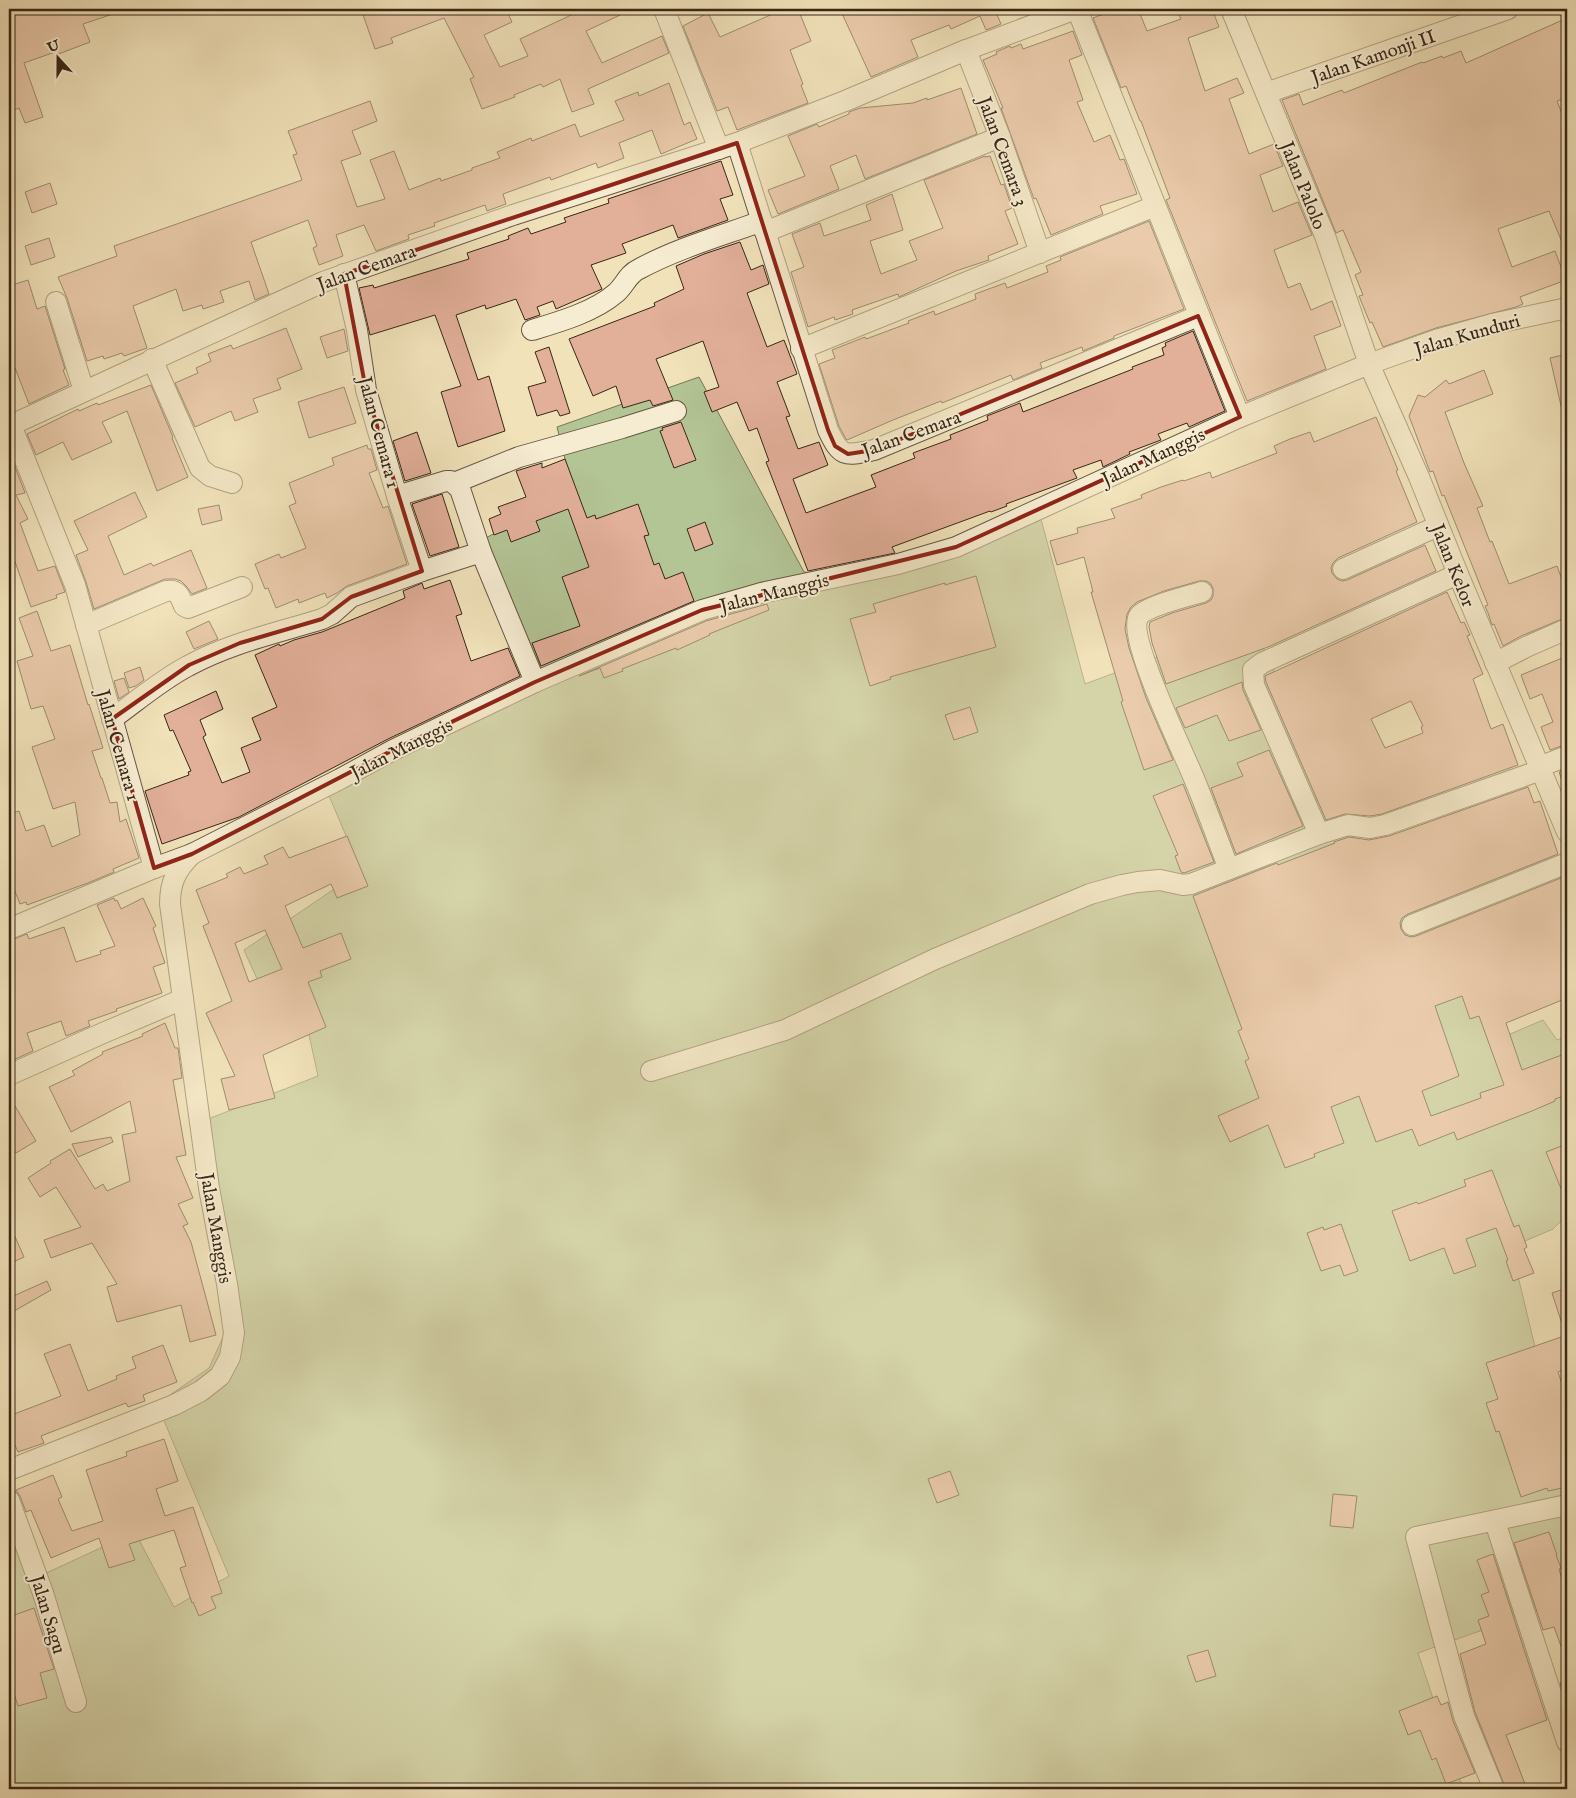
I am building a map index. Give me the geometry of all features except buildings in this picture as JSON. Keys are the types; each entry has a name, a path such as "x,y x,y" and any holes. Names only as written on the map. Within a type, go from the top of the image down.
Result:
{"street":[{"path":"664,9 728,146"},
{"path":"1077,9 1198,316 1240,417"},
{"name":"Jalan Cemara","path":"10,425 323,282 513,215 728,146 845,101 966,50 1077,9"},
{"name":"Jalan Palolo","path":"1231,9 1325,236 1369,364"},
{"name":"Jalan Kamonji II","path":"1266,93 1508,9"},
{"name":"Jalan Cemara 3","path":"966,50 1000,137 1040,253"},
{"path":"532,330 568,319 597,306 616,293 631,274 671,254 764,227 1000,137"},
{"name":"Jalan Cemara","path":"728,146 764,227 828,430 835,446 840,451 848,454 874,450 1198,316"},
{"path":"801,349 1156,206"},
{"name":"Jalan Cemara 1","path":"344,274 357,330 366,390 397,496 446,482 454,483 519,457 676,411"},
{"path":"56,302 84,391"},
{"name":"Jalan Kunduri","path":"1369,364 1439,339 1567,308"},
{"path":"152,359 200,468 210,476 232,482"},
{"name":"Jalan Manggis","path":"9,929 192,854 393,750 535,682 702,610 761,593 898,564 956,547 1240,417 1369,364"},
{"name":"Jalan Kelor","path":"1369,364 1419,477 1567,832"},
{"name":"Jalan Cemara 1","path":"10,425 75,585 154,868"},
{"path":"454,483 460,488 481,552 535,682"},
{"path":"397,496 422,571"},
{"path":"1343,569 1438,526"},
{"path":"112,719 172,674 196,662 240,643 322,619 332,614 351,596 481,552"},
{"path":"1320,834 1254,685 1253,670 1262,663 1458,574"},
{"path":"86,625 166,591 173,590 179,593 184,606 188,608 242,587"},
{"path":"1202,592 1142,612 1137,618 1137,624 1154,688 1192,774 1229,868"},
{"path":"1495,663 1567,629"},
{"path":"651,1071 785,1030 935,959 1090,894 1138,882 1160,880 1183,885 1192,884 1229,868 1348,825 1370,828 1385,825 1540,769 1567,756"},
{"name":"Jalan Manggis","path":"9,1470 174,1405 201,1391 220,1376 230,1357 234,1333 228,1284 210,1188 170,904 170,888 182,864 192,854"},
{"path":"1412,924 1567,862"},
{"path":"9,1076 183,999"},
{"name":"Jalan Sagu","path":"9,1500 43,1593 76,1702"},
{"path":"1494,1789 1464,1716 1416,1537 1567,1506"},
{"path":"1494,1522 1567,1742"}],"highlighted area":[{"path":"737,143 828,430 835,446 848,454 874,450 1198,316 1240,417 956,547 702,610 535,682 393,750 192,854 154,868 112,719 189,665 240,643 322,619 351,597 422,571 366,390 344,274"}],"green space":[{"path":"699,377 804,572 849,577 1038,508 1085,684 1251,622 1341,814 1387,894 1434,872 1501,1038 1543,1020 1557,1040 1567,1036 1567,1215 1553,1229 1511,1247 1565,1472 1567,1494 1567,1600 1418,1653 1463,1789 9,1789 9,1533 29,1581 135,1532 174,1607 229,1576 157,1404 209,1368 239,1302 203,1121 318,1076 301,998 262,990 244,950 361,871 327,791 382,744 531,683 468,547 546,507 568,471 557,427"}]}
